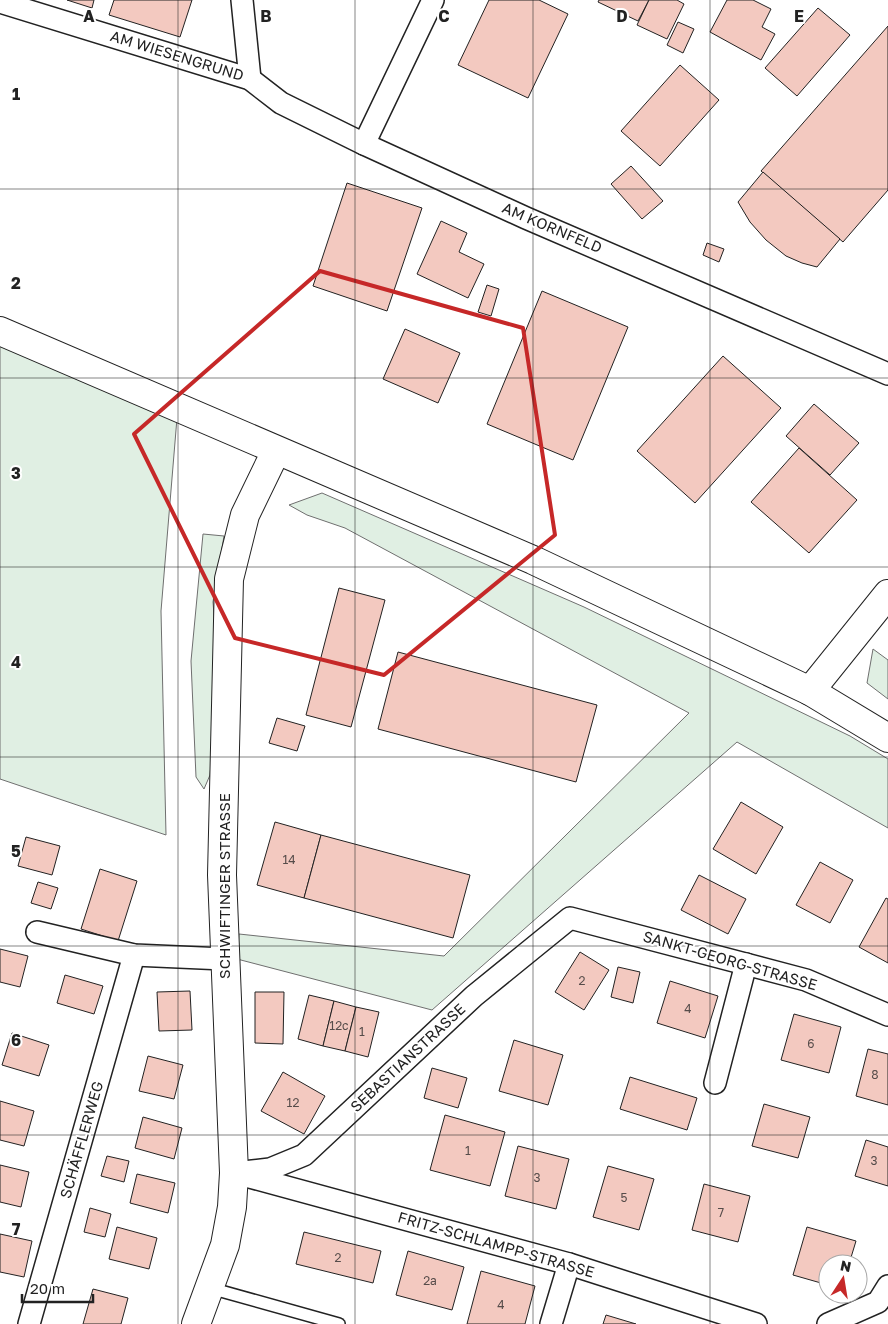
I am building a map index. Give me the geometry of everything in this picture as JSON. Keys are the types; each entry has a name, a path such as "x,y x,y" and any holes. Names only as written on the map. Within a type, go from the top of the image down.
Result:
{"street":[{"name":"AM WIESENGRUND","path":"0,2 250,79 242,0"},
{"path":"364,144 433,0"},
{"name":"AM KORNFELD","path":"250,79 281,103 364,144 526,218 888,374"},
{"path":"0,332 533,560 810,691 888,738"},
{"name":"SCHWIFTINGER STRASSE","path":"196,1324 225,1245 232,1207 234,1173 222,876 229,579 245,515 276,451"},
{"path":"810,691 888,594"},
{"name":"SANKT-GEORG-STRASSE","path":"570,918 806,980 888,1015"},
{"name":"SEBASTIANSTRASSE","path":"234,1173 270,1169 304,1155 474,996 570,918"},
{"path":"37,932 134,955 224,959"},
{"name":"SCHÄFFLERWEG","path":"29,1324 134,955"},
{"path":"715,1083 746,964"},
{"name":"FRITZ-SCHLAMPP-STRASSE","path":"234,1173 569,1264 756,1324"},
{"path":"550,1324 569,1264"},
{"path":"828,1324 878,1302 888,1286"}],"lane":[{"path":"210,1288 339,1324"}],"highlighted area":[{"path":"320,271 523,328 555,535 384,675 235,638 134,434"}],"green space":[{"path":"0,341 177,418 161,611 166,835 0,779"},
{"path":"322,493 584,607 850,736 888,759 888,828 737,742 432,1010 237,959 239,934 444,956 689,713 345,528 307,515 289,505"},
{"path":"203,534 224,536 213,602 219,678 210,775 204,789 196,777 191,661"},
{"path":"873,649 888,660 888,699 867,683"}],"building":[{"path":"67,0 94,0 92,8"},
{"path":"114,0 192,0 180,37 109,15"},
{"path":"489,0 539,0 568,14 528,98 458,65"},
{"path":"599,0 649,0 638,21 598,2"},
{"path":"649,0 677,0 684,4 667,39 637,25"},
{"path":"727,0 753,0 771,9 762,27 775,34 761,60 710,32"},
{"path":"818,8 850,35 797,96 765,68"},
{"path":"678,22 694,29 683,53 667,45"},
{"path":"888,26 888,190 843,242 761,171"},
{"path":"680,65 719,100 660,166 621,131"},
{"path":"631,166 663,201 642,219 611,184"},
{"path":"763,172 840,239 817,267 786,256 766,240 750,222 738,202"},
{"path":"347,183 422,208 387,311 313,286"},
{"path":"441,221 467,233 459,252 484,264 468,298 417,274"},
{"path":"707,243 724,249 719,262 703,255"},
{"path":"487,285 499,289 491,316 478,312"},
{"path":"542,291 628,327 573,460 487,424"},
{"path":"405,329 460,353 438,403 383,379"},
{"path":"723,356 781,408 695,503 637,451"},
{"path":"814,404 859,443 830,475 786,436"},
{"path":"799,448 857,500 809,553 751,502"},
{"path":"339,588 385,600 351,727 306,715"},
{"path":"398,652 597,705 576,782 378,729"},
{"path":"277,718 305,726 297,751 269,743"},
{"path":"741,802 783,827 756,874 713,849"},
{"path":"275,822 321,835 304,898 257,885"},
{"path":"321,835 470,875 453,938 304,898"},
{"path":"26,837 60,846 52,875 18,866"},
{"path":"820,862 853,880 830,923 796,905"},
{"path":"100,869 137,881 118,941 81,929"},
{"path":"699,875 746,899 728,934 681,910"},
{"path":"38,882 58,888 51,909 31,903"},
{"path":"886,898 888,899 888,963 859,947"},
{"path":"0,949 28,956 20,987 0,982"},
{"path":"580,952 609,970 584,1010 555,992"},
{"path":"618,967 640,972 633,1003 611,997"},
{"path":"65,975 103,986 94,1014 57,1003"},
{"path":"670,981 718,996 705,1038 657,1023"},
{"path":"190,991 192,1030 159,1031 157,992"},
{"path":"255,992 284,992 283,1044 255,1043"},
{"path":"309,995 334,1001 323,1046 298,1039"},
{"path":"334,1001 356,1007 345,1051 323,1046"},
{"path":"356,1007 379,1012 368,1057 345,1051"},
{"path":"794,1014 841,1027 829,1073 781,1060"},
{"path":"12,1033 49,1045 39,1076 2,1065"},
{"path":"514,1040 563,1055 548,1105 499,1091"},
{"path":"868,1049 888,1054 888,1105 856,1096"},
{"path":"148,1056 183,1065 174,1099 139,1091"},
{"path":"432,1068 467,1078 458,1108 424,1098"},
{"path":"283,1072 325,1096 304,1134 261,1111"},
{"path":"630,1077 697,1098 687,1130 620,1109"},
{"path":"0,1101 34,1111 24,1146 0,1140"},
{"path":"764,1104 810,1117 798,1158 752,1146"},
{"path":"445,1115 505,1132 490,1186 430,1170"},
{"path":"143,1117 182,1128 174,1159 135,1148"},
{"path":"866,1140 888,1147 888,1186 855,1176"},
{"path":"518,1146 569,1159 556,1209 505,1196"},
{"path":"107,1156 129,1161 124,1182 101,1176"},
{"path":"0,1165 29,1172 21,1207 0,1202"},
{"path":"608,1166 654,1179 639,1230 593,1217"},
{"path":"137,1174 175,1183 168,1213 130,1203"},
{"path":"704,1184 750,1196 738,1242 692,1230"},
{"path":"90,1208 111,1214 105,1237 84,1232"},
{"path":"117,1227 157,1238 149,1269 109,1259"},
{"path":"807,1227 856,1241 852,1254 818,1254 818,1282 793,1275"},
{"path":"304,1232 381,1251 373,1283 296,1264"},
{"path":"0,1234 32,1241 24,1277 0,1272"},
{"path":"408,1251 464,1267 452,1310 396,1295"},
{"path":"481,1271 535,1286 525,1324 467,1324"},
{"path":"93,1289 128,1298 121,1324 83,1324"},
{"path":"606,1315 636,1324 603,1324"}]}
